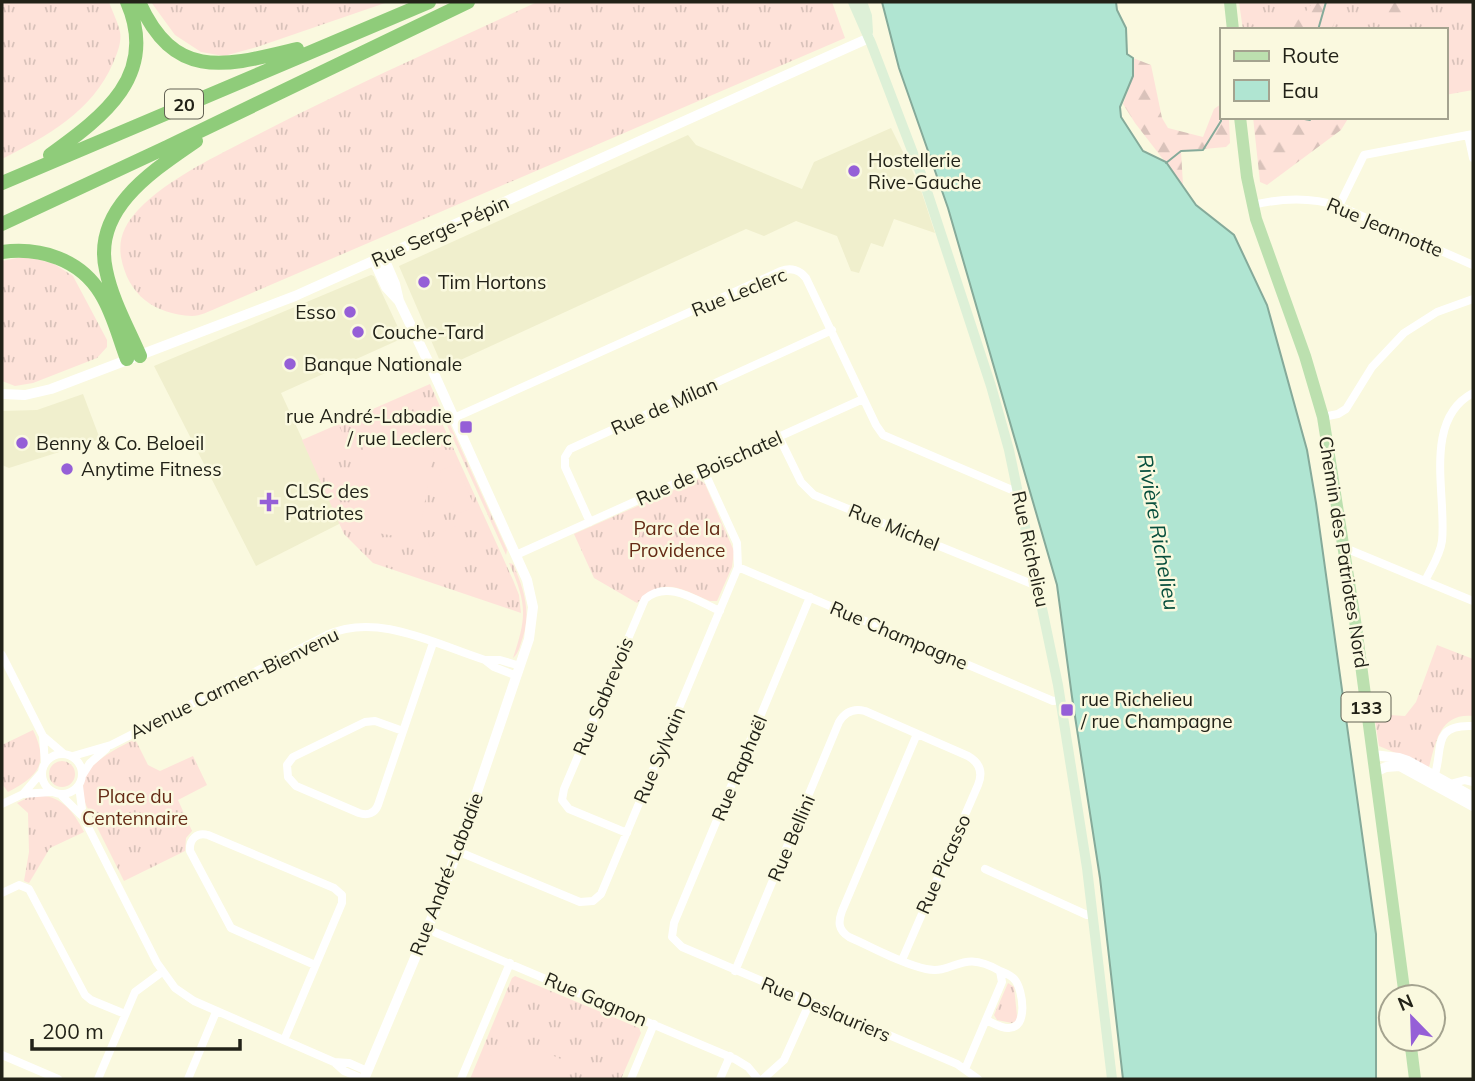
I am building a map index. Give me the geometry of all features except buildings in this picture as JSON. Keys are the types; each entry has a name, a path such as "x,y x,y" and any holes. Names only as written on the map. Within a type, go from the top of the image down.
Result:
{"highway":[{"path":"25,172 93,122 123,89 133,69 137,50 136,26 127,2"},
{"path":"139,2 153,30 166,45 184,56 203,62 238,62 343,38"},
{"name":"20","path":"2,183 429,2"},
{"name":"20","path":"2,224 468,2"},
{"path":"134,358 105,269 104,249 110,223 123,202 150,175 234,115"},
{"path":"2,252 26,251 51,255 84,274 102,295 134,358"}],"main road":[{"name":"Rue Richelieu","path":"853,2 930,201 996,402 1018,489 1061,701 1093,915 1112,1079"},
{"name":"Rue Richelieu","path":"862,2 867,16 869,38"},
{"path":"1230,2 1233,28"},
{"name":"Chemin des Patriotes Nord","path":"1240,119 1253,205 1323,417 1345,548 1403,983"},
{"path":"1412,1053 1415,1079"}],"street":[{"name":"Rue Serge-Pépin","path":"2,394 38,393 295,296 869,38"},
{"path":"1339,206 1364,155 1471,134 1473,158"},
{"name":"Rue Jeannotte","path":"1253,205 1281,200 1319,200 1339,206 1473,265"},
{"name":"Rue André-Labadie","path":"365,1076 457,851 532,628 533,607 530,587 516,555 399,301 396,284 379,259"},
{"name":"Rue Leclerc","path":"454,418 787,269 798,271 806,278 877,428 886,437 1012,490 1018,489"},
{"path":"1323,417 1346,409 1372,367 1404,333 1437,312 1473,299"},
{"name":"Rue de Milan","path":"590,522 565,467 565,457 572,447 832,330"},
{"path":"1425,581 1440,553 1442,540 1439,463 1445,431 1457,407 1473,393"},
{"name":"Rue de Boischatel","path":"516,555 863,399"},
{"name":"Rue Michel","path":"779,437 801,482 814,495 1032,584 1038,583"},
{"path":"704,471 737,543 738,567"},
{"path":"1345,548 1473,601"},
{"name":"Rue Champagne","path":"738,567 1053,701 1061,701"},
{"name":"Rue Sylvain","path":"457,851 586,903 601,894 738,567"},
{"name":"Rue Sabrevois","path":"627,833 566,806 562,793 640,607 648,597 659,591 672,590 720,611"},
{"name":"Rue Raphaël","path":"673,939 674,923 810,597"},
{"name":"Avenue Carmen-Bienvenu","path":"68,755 111,744 338,630 355,626 379,626 485,660 500,660 518,671"},
{"path":"403,731 375,721 365,722 293,757 287,765 288,777 296,786 359,813 371,813 378,805 433,643"},
{"path":"2,655 43,736 43,782 51,792"},
{"name":"Rue Bellini","path":"735,971 844,715 852,711 863,711 917,734"},
{"path":"1433,779 1443,733 1459,725 1473,726"},
{"path":"917,734 842,911 840,926 849,937 930,970 968,961 979,962 1010,975 1017,984 1022,1018 1011,1028 986,1020"},
{"name":"Rue Picasso","path":"902,960 978,785 980,768 971,757 917,734"},
{"path":"43,736 79,763 83,774 79,786 83,817"},
{"name":"Avenue Carmen-Bienvenu","path":"83,774 90,763 111,744"},
{"path":"23,794 54,756 68,755"},
{"path":"1373,755 1399,758 1473,806"},
{"path":"1375,772 1386,767 1400,766 1450,784 1473,797"},
{"path":"1450,784 1465,780 1473,782"},
{"path":"2,804 23,794 71,793 79,786"},
{"path":"61,795 83,817 162,972 182,994 216,1012 334,1062 349,1063 365,1076"},
{"path":"284,1040 342,903 340,891 208,835 201,834 193,838 190,851 229,926 315,965"},
{"path":"985,869 1087,915 1093,915"},
{"path":"2,893 17,886 29,889 85,995 125,1014"},
{"name":"Rue Gagnon","path":"427,929 730,1056 760,1079"},
{"name":"Rue Deslauriers","path":"673,939 679,946 965,1069 978,1079"},
{"path":"461,1079 510,963"},
{"path":"965,1069 1003,980 997,969"},
{"path":"98,1079 138,988 162,972"},
{"path":"760,1079 784,1060 810,1002"},
{"path":"188,1079 216,1012"},
{"path":"631,1079 654,1024"},
{"path":"2,1055 58,1079"},
{"path":"720,1079 730,1056"}],"shaded area":[{"path":"891,128 919,184 935,233 894,219 883,247 871,243 859,273 851,271 837,236 796,221 764,236 746,229 443,368 399,266 688,135 696,145 802,189 814,162"},
{"path":"374,276 403,338 281,393 341,523 256,566 154,366"},
{"path":"83,394 100,439 9,468 2,465 2,411 37,410"}],"green space":[{"path":"109,2 118,24 120,44 104,80 81,109 51,131 2,159 2,4"},
{"path":"151,2 388,2 224,56 201,52 175,35"},
{"path":"537,2 832,2 845,38 205,313 192,316 166,311 145,300 137,292 130,282 121,257 122,237 133,215 165,187 293,117"},
{"path":"1239,2 1473,2 1473,90 1447,95 1447,28 1243,28"},
{"path":"1313,2 1352,2 1337,15 1333,28 1278,28 1288,18 1304,14"},
{"path":"1357,2 1398,2 1403,10 1401,15 1393,16"},
{"path":"1133,58 1151,65 1162,118 1168,128 1203,137 1214,109 1220,105 1220,119 1229,119 1230,143 1226,147 1181,151 1183,185 1123,104 1133,76"},
{"path":"1253,119 1348,119 1341,130 1267,185 1260,182"},
{"path":"27,256 54,264 73,276 107,340 107,347 97,358 33,383 15,386 2,381 2,261"},
{"path":"430,384 443,413 440,414 442,423 519,595 521,613 373,563 344,534 302,440"},
{"path":"370,411 439,422 418,540 349,528"},
{"path":"448,420 507,550 506,555 446,423"},
{"path":"339,426 350,448 334,456 344,480 330,487 309,439"},
{"path":"457,467 473,503 470,509 460,513 455,511 439,476 441,470"},
{"name":"Parc de la Providence","path":"699,479 705,484 734,551 732,567 717,601 710,601 681,589 664,587 646,594 637,603 594,578 574,534"},
{"path":"459,525 474,560 443,574 427,539"},
{"path":"509,563 513,564 520,582 526,609 523,637 513,658 521,631 523,610 519,589"},
{"path":"1437,645 1473,659 1473,716 1462,716 1446,724 1437,739 1429,767 1379,746 1374,714 1405,716 1416,702"},
{"path":"33,730 40,751 38,767 27,780 8,792 2,784 2,745"},
{"name":"Place du Centennaire","path":"135,739 148,765 160,771 193,756 207,785 178,800 192,831 186,838 185,851 124,881 86,805 83,792 88,772 96,763"},
{"path":"62,761 72,764 75,774 72,784 62,787 52,784 49,774 52,764"},
{"name":"Place du Centennaire","path":"33,795 58,800 70,810 84,832 50,848 29,883 24,881 29,852 28,813 17,803"},
{"path":"515,976 639,1028 641,1033 621,1079 470,1079"},
{"path":"1008,983 1014,987 1017,1016 1012,1023 997,1020 994,1015"},
{"path":"513,1046 531,1046 563,1060 555,1079 473,1079 488,1057"}],"water":[{"name":"Rivière Richelieu","path":"882,2 1116,2 1126,28 1127,54 1133,58 1133,76 1120,107 1121,117 1143,151 1166,162 1196,205 1234,235 1267,305 1307,450 1316,503 1376,934 1376,1079 1123,1079 1100,878 1057,585 948,208 899,68"}],"waterway":[{"path":"1319,28 1326,2"},
{"path":"1166,163 1181,151 1203,150 1221,119"},
{"path":"1304,119 1310,119"}],"place":[{"name":"Hostellerie Rive-Gauche","path":"854,171"},
{"name":"Tim Hortons","path":"424,282"},
{"name":"Esso","path":"350,312"},
{"name":"Couche-Tard","path":"358,332"},
{"name":"Banque Nationale","path":"290,364"},
{"name":"rue André-Labadie / rue Leclerc","path":"466,427"},
{"name":"Benny & Co. Beloeil","path":"22,443"},
{"name":"Anytime Fitness","path":"67,469"},
{"name":"CLSC des Patriotes","path":"269,502"},
{"name":"rue Richelieu / rue Champagne","path":"1067,710"}]}
